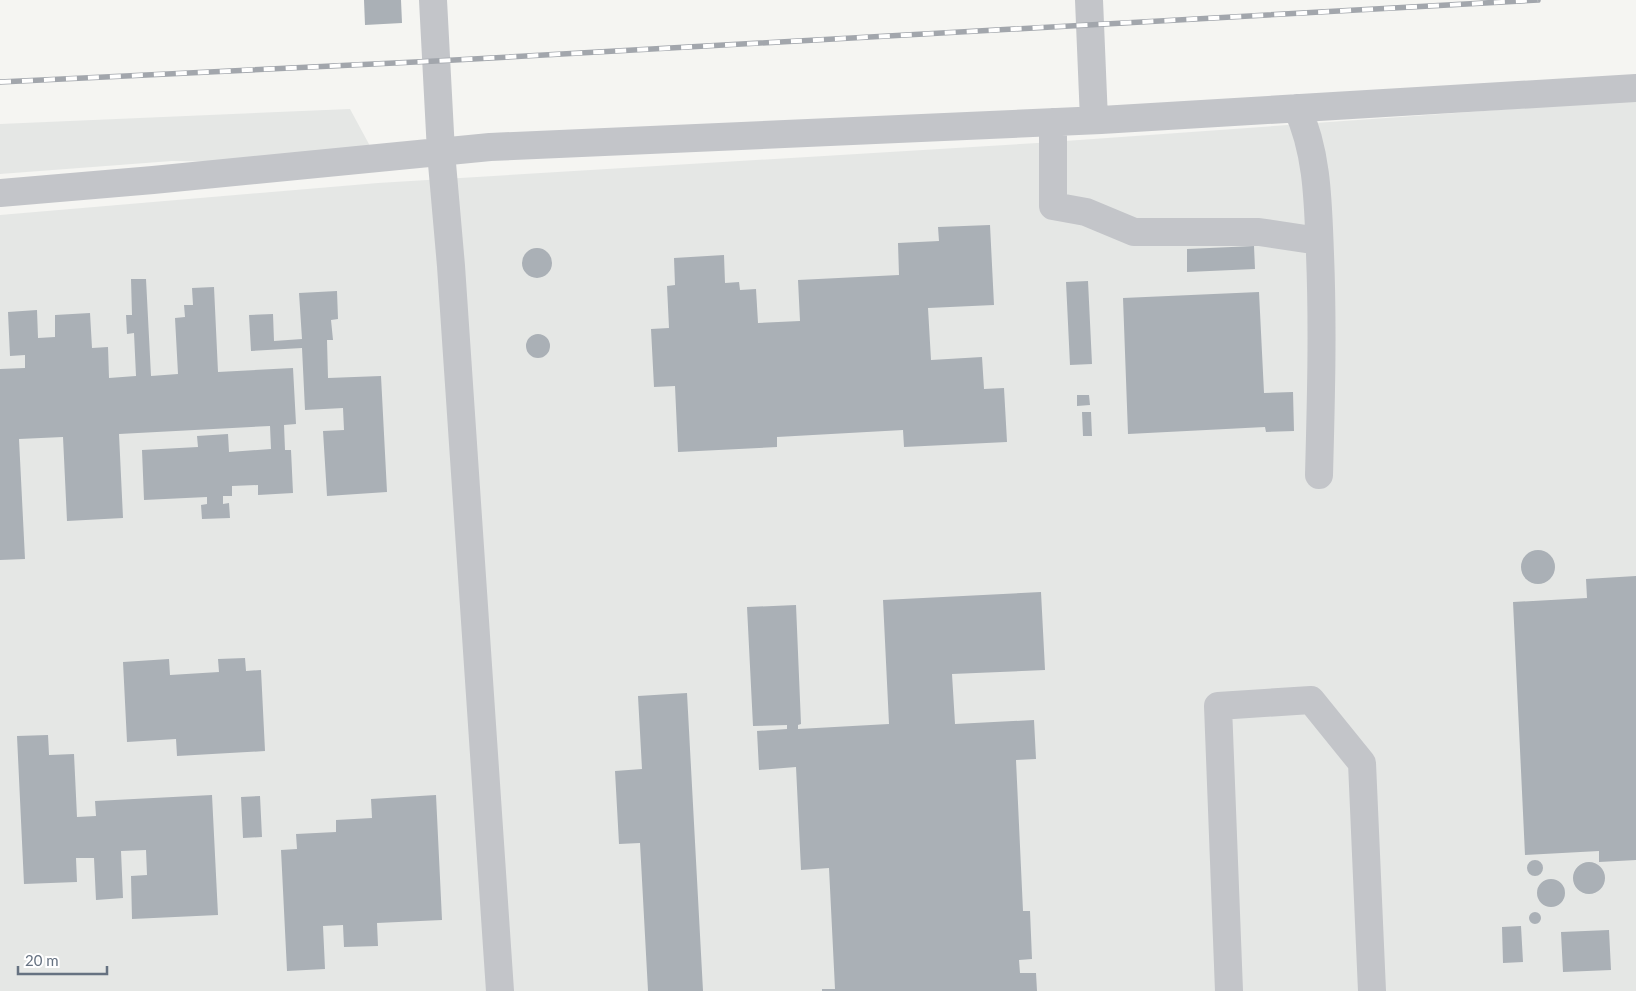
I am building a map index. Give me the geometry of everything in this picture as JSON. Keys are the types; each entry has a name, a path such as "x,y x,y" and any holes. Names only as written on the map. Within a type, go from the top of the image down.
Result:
{"lane":[{"path":"433,0 441,152 500,991"},
{"path":"1089,0 1094,120"},
{"path":"0,193 490,147 1094,120 1636,88"},
{"path":"1297,108 1309,140 1316,185 1322,382 1319,475"},
{"path":"1053,122 1052,206 1086,212 1134,232 1259,232 1319,241"},
{"path":"1229,991 1218,706 1311,700 1362,763 1372,991"}],"shaded area":[{"path":"1636,100 1636,991 0,991 0,215 378,183 1037,143"},
{"path":"350,109 370,146 350,163 172,161 0,174 0,124"}],"building":[{"path":"364,0 401,0 402,23 365,25"},
{"path":"990,225 994,305 928,308 931,360 982,357 984,389 1004,388 1007,442 904,447 903,430 777,437 777,447 678,452 675,386 654,387 651,329 669,328 667,286 675,285 674,258 724,255 725,283 739,282 740,290 756,289 758,323 800,321 798,280 899,275 898,243 939,241 938,227"},
{"path":"1254,246 1255,269 1187,272 1187,249"},
{"path":"537,248 548,252 552,263 548,274 537,278 526,274 522,263 526,252"},
{"path":"131,279 146,279 151,376 178,374 175,318 185,317 184,305 193,305 192,288 214,287 218,372 293,368 296,424 284,425 285,450 291,450 293,493 258,495 258,485 232,486 232,496 223,496 223,504 229,503 230,518 202,519 201,505 207,504 207,497 144,500 142,450 198,447 197,436 228,434 229,452 271,449 270,426 119,434 123,518 67,521 63,437 19,439 25,559 0,560 0,369 25,368 25,355 10,356 8,312 37,310 38,338 55,337 55,315 90,313 92,348 108,347 109,378 136,376 134,333 127,334 126,315 132,315"},
{"path":"1088,281 1092,364 1070,365 1066,282"},
{"path":"337,291 338,319 331,320 333,340 327,340 328,378 381,376 387,492 327,496 323,431 344,430 343,408 305,410 302,348 251,351 249,315 273,314 274,341 302,339 299,293"},
{"path":"1259,292 1264,393 1293,392 1294,431 1266,432 1265,427 1128,434 1123,298"},
{"path":"538,334 547,337 550,346 547,355 538,358 529,355 526,346 529,337"},
{"path":"1077,395 1089,395 1090,405 1077,406"},
{"path":"1082,412 1091,412 1092,436 1083,436"},
{"path":"1538,550 1545,551 1550,555 1554,560 1554,574 1550,579 1545,583 1538,584 1531,583 1526,579 1522,574 1521,567 1522,560 1526,555 1531,551"},
{"path":"1636,576 1636,860 1599,862 1599,851 1525,855 1513,602 1587,598 1586,579"},
{"path":"1041,592 1045,670 952,674 955,724 1034,720 1036,759 1016,760 1023,911 1030,911 1032,959 1019,960 1020,973 1036,973 1037,991 822,991 822,989 835,989 829,868 801,870 796,767 759,770 757,731 787,729 787,725 753,726 747,607 796,605 801,724 798,725 798,729 889,724 883,600"},
{"path":"245,658 246,671 261,670 265,751 177,756 176,739 127,742 123,662 169,659 170,675 219,672 218,659"},
{"path":"687,693 703,991 648,991 640,843 619,844 615,771 642,769 638,696"},
{"path":"48,735 49,755 74,754 77,817 96,816 95,801 212,795 218,915 132,919 131,876 147,875 146,850 121,851 123,898 96,900 94,858 76,858 77,882 24,884 17,736"},
{"path":"436,795 442,920 377,923 378,946 344,947 343,925 323,926 325,969 287,971 281,850 297,849 296,834 336,832 336,820 372,818 371,799"},
{"path":"260,796 262,837 243,838 241,797"},
{"path":"1535,860 1541,862 1543,868 1541,874 1535,876 1529,874 1527,868 1529,862"},
{"path":"1589,862 1601,866 1605,878 1601,890 1589,894 1577,890 1573,878 1577,866"},
{"path":"1551,879 1561,883 1565,893 1561,903 1551,907 1541,903 1537,893 1541,883"},
{"path":"1533,912 1537,912 1541,918 1537,924 1533,924 1529,920 1529,916"},
{"path":"1521,926 1523,962 1503,963 1502,927"},
{"path":"1609,930 1611,970 1563,972 1561,932"}],"railway":[{"path":"0,82 436,61 1538,0"}]}
